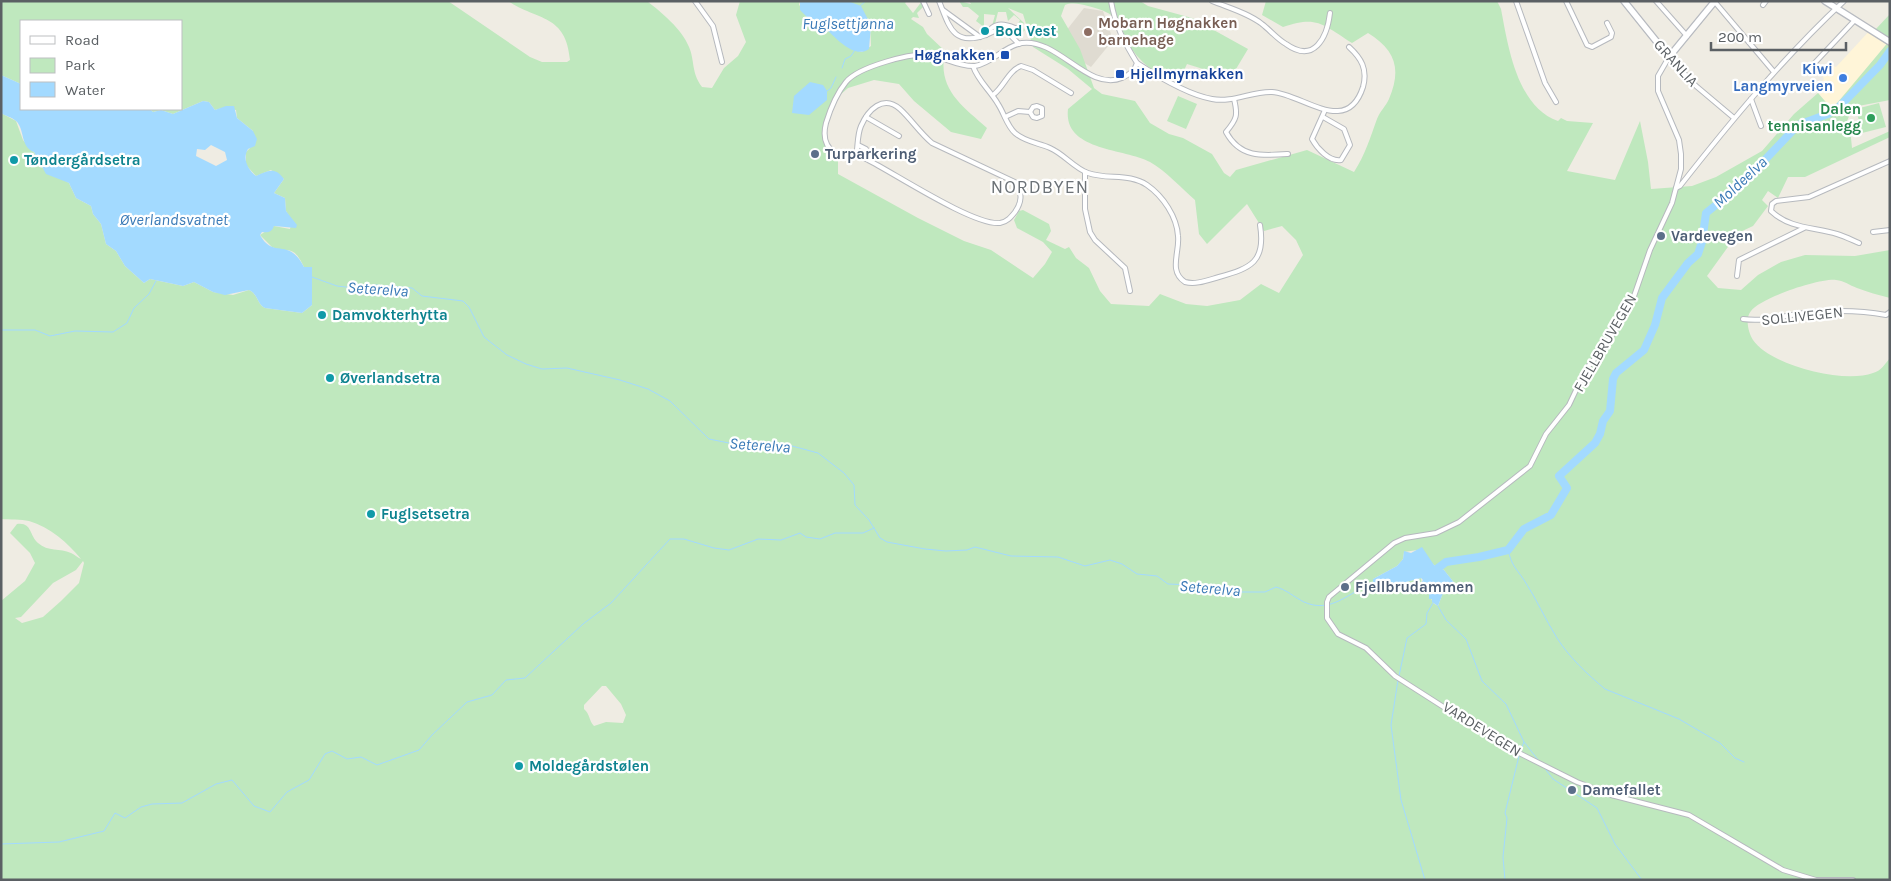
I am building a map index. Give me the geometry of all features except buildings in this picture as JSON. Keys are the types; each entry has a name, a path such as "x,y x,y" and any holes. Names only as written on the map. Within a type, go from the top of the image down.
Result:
{"street":[{"path":"695,1 706,13 713,26 722,62"},
{"path":"923,1 929,14"},
{"path":"939,1 948,24 958,36 966,39 1005,30 1019,44"},
{"path":"1111,1 1115,23 1137,62 1162,78 1203,97 1224,100 1259,93 1276,93 1335,112 1350,107 1356,102 1363,85 1364,66 1360,58 1349,47"},
{"path":"1212,1 1249,16 1262,24 1284,44 1300,50 1315,47 1321,42 1328,32 1330,13"},
{"path":"1516,1 1545,82 1556,102"},
{"path":"1566,1 1587,45 1592,47 1611,36 1612,33 1607,23"},
{"name":"GRANLIA","path":"1624,1 1668,58 1696,86 1734,118"},
{"path":"1656,1 1687,36"},
{"path":"1676,188 1681,162 1679,140 1658,90 1658,76 1668,58 1715,1 1774,72"},
{"path":"1825,1 1888,41"},
{"name":"FJELLBRUVEGEN","path":"1488,499 1530,466 1546,434 1576,393 1586,369 1618,326 1632,302 1650,250 1672,203 1676,188 1680,186 1734,118 1774,72 1844,1"},
{"path":"943,10 980,37"},
{"path":"1809,69 1854,20"},
{"path":"986,35 998,24 1006,24 1015,28"},
{"path":"856,157 859,132 870,110 878,104 885,102 899,108 922,135 932,143 1017,183 1021,196 1019,206 1009,219 998,223 991,222 934,197 867,159 841,156 831,151 824,136 828,117 848,80 865,70 911,55 930,55 973,66 985,63 1019,44 1040,45 1104,80 1112,81 1125,76 1133,71 1137,62"},
{"path":"973,66 978,78 993,95 1011,129 1020,137 1051,149 1085,172 1140,181 1154,191 1169,210 1177,226 1179,238 1176,269 1179,277 1185,282 1204,281 1239,271 1252,265 1261,250 1260,225"},
{"path":"993,95 1013,71 1021,66 1033,70 1071,93"},
{"path":"1234,99 1238,113 1237,119 1226,132 1230,139 1247,152 1256,156 1288,154"},
{"path":"1751,99 1761,126"},
{"path":"1323,118 1344,129 1350,145 1339,161 1327,156 1312,139 1326,110"},
{"path":"1005,117 1018,111 1030,112"},
{"path":"866,117 899,136"},
{"path":"858,145 866,149 867,159"},
{"path":"1859,243 1838,234 1804,228 1774,214 1771,211 1773,202 1809,197 1890,161"},
{"path":"1085,172 1085,209 1090,232 1095,240 1125,268 1130,291"},
{"path":"1737,276 1739,260 1804,228"},
{"path":"1873,232 1890,230"},
{"name":"SOLLIVEGEN","path":"1742,319 1756,322 1824,311 1872,312 1886,315 1890,312"},
{"name":"VARDEVEGEN","path":"1488,499 1465,519 1447,528 1394,543 1330,597 1326,613 1329,623 1338,634 1366,648 1399,679 1517,752 1558,774 1606,793 1689,815 1783,870 1816,880 1853,880"}],"shaded area":[{"name":"Mobarn Høgnakken barnehage","path":"1084,8 1103,11 1113,40 1091,67 1055,45"},
{"path":"1872,28 1890,40 1863,74 1831,109 1815,89 1824,79 1821,73 1829,64 1836,67"}],"green space":[{"path":"1,1 448,1 530,57 542,62 567,62 570,60 567,45 563,34 557,26 508,1 647,1 671,21 686,40 699,82 702,87 712,88 724,68 738,56 746,42 736,15 740,1 800,1 799,5 855,50 862,52 871,46 870,21 848,1 907,1 905,3 913,13 922,1 924,6 917,13 919,18 913,17 911,19 923,27 927,34 945,51 943,64 948,86 960,104 987,128 981,139 951,132 914,101 899,84 874,80 848,88 840,95 828,117 826,136 830,151 838,159 838,174 964,241 991,250 1033,278 1052,252 1043,242 1017,228 1014,220 1019,211 1023,210 1049,224 1051,231 1046,240 1065,249 1069,247 1076,258 1089,268 1100,291 1111,304 1149,306 1160,294 1186,304 1207,306 1240,300 1261,284 1279,293 1303,255 1296,240 1282,226 1264,231 1247,204 1207,244 1199,234 1195,200 1168,175 1150,162 1139,157 1097,146 1085,141 1075,133 1069,123 1068,109 1092,89 1068,69 1033,47 1023,14 1008,8 1024,23 1021,26 1025,30 1018,37 1004,28 990,31 998,26 1016,28 1020,20 1014,15 1008,21 1006,12 998,12 995,24 992,26 995,15 984,14 984,27 976,21 979,16 968,7 963,7 959,1 971,4 969,1 1140,1 1148,6 1192,18 1248,49 1236,69 1219,74 1187,64 1178,83 1147,66 1139,58 1116,20 1110,15 1101,10 1073,3 1065,5 1061,16 1080,49 1094,88 1102,94 1135,101 1150,123 1212,154 1224,173 1230,177 1236,170 1307,150 1354,172 1364,153 1378,116 1389,99 1393,88 1395,78 1394,61 1390,53 1377,39 1368,33 1352,43 1327,27 1313,22 1283,27 1262,15 1266,1 1497,1 1501,9 1511,57 1517,74 1533,103 1544,114 1558,121 1561,118 1567,121 1593,123 1567,171 1615,180 1640,121 1651,189 1692,186 1716,177 1762,151 1794,114 1818,93 1833,108 1890,40 1890,100 1853,107 1847,121 1850,128 1852,148 1890,131 1890,137 1805,177 1788,177 1778,198 1768,191 1762,200 1768,206 1753,226 1738,233 1707,276 1718,288 1741,290 1758,275 1781,262 1805,255 1855,256 1890,250 1890,298 1842,281 1828,280 1791,290 1766,300 1751,311 1748,321 1751,337 1762,349 1775,358 1809,370 1827,374 1860,376 1878,371 1890,358 1890,880 1,880 1,601 25,581 35,563 30,553 10,533 17,524 25,525 35,540 42,546 67,552 81,559 70,547 44,527 26,520 1,519 1,113 16,121 23,140 36,155 41,167 69,183 76,198 91,206 93,214 101,224 106,244 116,251 125,266 144,283 150,279 183,286 194,282 213,292 233,295 249,290 265,308 302,313 312,305 312,267 304,267 296,254 272,247 260,235 274,226 290,229 292,221 286,211 285,198 274,193 284,179 271,170 256,176 246,165 246,152 251,147 253,131 237,118 236,110 222,108 215,110 209,102 203,101 173,114 161,110 182,110 182,20 20,20 20,84 1,75","holes":["1417,550 1434,565 1444,570 1459,589 1443,593 1438,606 1433,603 1429,593 1422,587 1421,578 1392,586 1377,586 1373,579 1397,566 1403,559 1404,552","83,561 79,583 43,617 22,623 15,618 21,617 53,583 76,570","602,686 606,686 621,704 626,715 623,723 606,722 594,726 591,722 584,709 584,705"]},
{"path":"1890,14 1890,39 1875,30"},
{"path":"1178,96 1197,104 1186,129 1167,121"},
{"name":"Dalen tennisanlegg","path":"1879,103 1886,127 1862,133 1856,109"}],"water":[{"name":"Fuglsettjønna","path":"800,1 848,1 861,6 871,25 869,49 863,52 851,49 824,27 820,32 811,28 810,20 800,10"},
{"name":"Øverlandsvatnet","path":"1,75 20,84 20,110 151,110 153,112 161,110 173,114 203,101 209,102 215,110 226,106 234,106 237,118 253,131 257,139 255,146 248,149 246,153 248,167 256,176 271,171 281,175 284,179 274,193 285,198 286,211 297,225 296,228 274,226 271,231 262,232 260,235 271,246 292,252 304,267 312,267 312,305 302,313 265,308 249,290 225,295 213,292 194,282 183,286 150,279 144,283 125,266 116,251 106,244 101,224 93,214 91,206 76,198 69,183 46,174 34,152 27,146 19,124 1,113","holes":["211,145 225,152 227,160 216,166 196,156 197,149 205,150"]},
{"path":"810,82 823,85 827,91 827,100 809,115 792,113 794,96"},
{"name":"Fjellbrudammen","path":"1422,547 1434,565 1444,570 1460,590 1443,593 1438,606 1432,602 1432,599 1429,599 1429,593 1419,586 1423,580 1421,578 1392,586 1373,585 1373,579 1397,566 1403,559 1404,551 1411,553"}],"waterway":[{"path":"860,6 866,1"},
{"path":"842,68 845,59 851,56 855,50"},
{"name":"Moldeelva","path":"1438,568 1446,562 1508,550 1524,529 1551,515 1567,488 1559,476 1595,443 1600,434 1603,421 1610,411 1613,379 1616,373 1644,350 1655,325 1662,298 1688,263 1698,254 1702,242 1706,213 1741,185 1798,125 1828,114 1839,107 1880,65 1890,51"},
{"path":"827,91 831,88 836,77"},
{"name":"Seterelva","path":"312,277 337,286 354,288 375,285 412,288 422,296 463,301 469,307 484,337 507,355 526,364 542,369 567,368 620,380 648,389 670,401 709,439 734,444 781,443 818,453 844,473 854,485 855,505 869,520 880,538 887,542 946,551 967,550 975,547 1011,556 1058,557 1085,566 1110,560 1122,564 1137,574 1157,576 1168,584 1193,585 1226,592 1265,592 1276,587 1304,602 1323,606 1339,601 1372,583"},
{"path":"1,330 35,330 50,336 75,331 113,332 127,323 134,308 149,294 156,281"},
{"path":"1,844 59,842 104,831 115,813 125,818 141,807 152,804 182,803 216,784 232,780 254,806 270,812 287,792 309,780 325,754 332,751 347,759 361,757 377,765 419,750 467,702 492,695 506,680 525,678 583,624 611,603 670,539 684,539 714,548 729,550 758,539 781,540 800,533 806,537 820,539 835,533 863,533 874,528"},
{"path":"1508,550 1514,566 1557,638 1573,659 1605,689 1679,719 1720,743 1735,758 1744,762"},
{"path":"1399,676 1407,638 1426,624 1427,613 1433,603"},
{"path":"1438,606 1446,620 1466,639 1482,681 1506,704 1524,742 1520,752"},
{"path":"1398,680 1391,725 1401,800 1425,880"},
{"path":"1524,742 1539,761"},
{"path":"1505,880 1503,857 1507,818 1505,813 1519,756"},
{"path":"1543,766 1553,779 1597,808 1615,844 1642,880"}],"place":[{"name":"Bod Vest","path":"985,31"},
{"name":"Mobarn Høgnakken barnehage","path":"1088,32"},
{"name":"Høgnakken","path":"1005,55"},
{"name":"Hjellmyrnakken","path":"1120,74"},
{"name":"Kiwi Langmyrveien","path":"1843,78"},
{"name":"Dalen tennisanlegg","path":"1871,118"},
{"name":"Turparkering","path":"815,154"},
{"name":"Tøndergårdsetra","path":"14,160"},
{"name":"Vardevegen","path":"1661,236"},
{"name":"Damvokterhytta","path":"322,315"},
{"name":"Øverlandsetra","path":"330,378"},
{"name":"Fuglsetsetra","path":"371,514"},
{"name":"Fjellbrudammen","path":"1345,587"},
{"name":"Moldegårdstølen","path":"519,766"},
{"name":"Damefallet","path":"1572,790"}],"district":[{"name":"NORDBYEN","path":"1040,187"}]}
